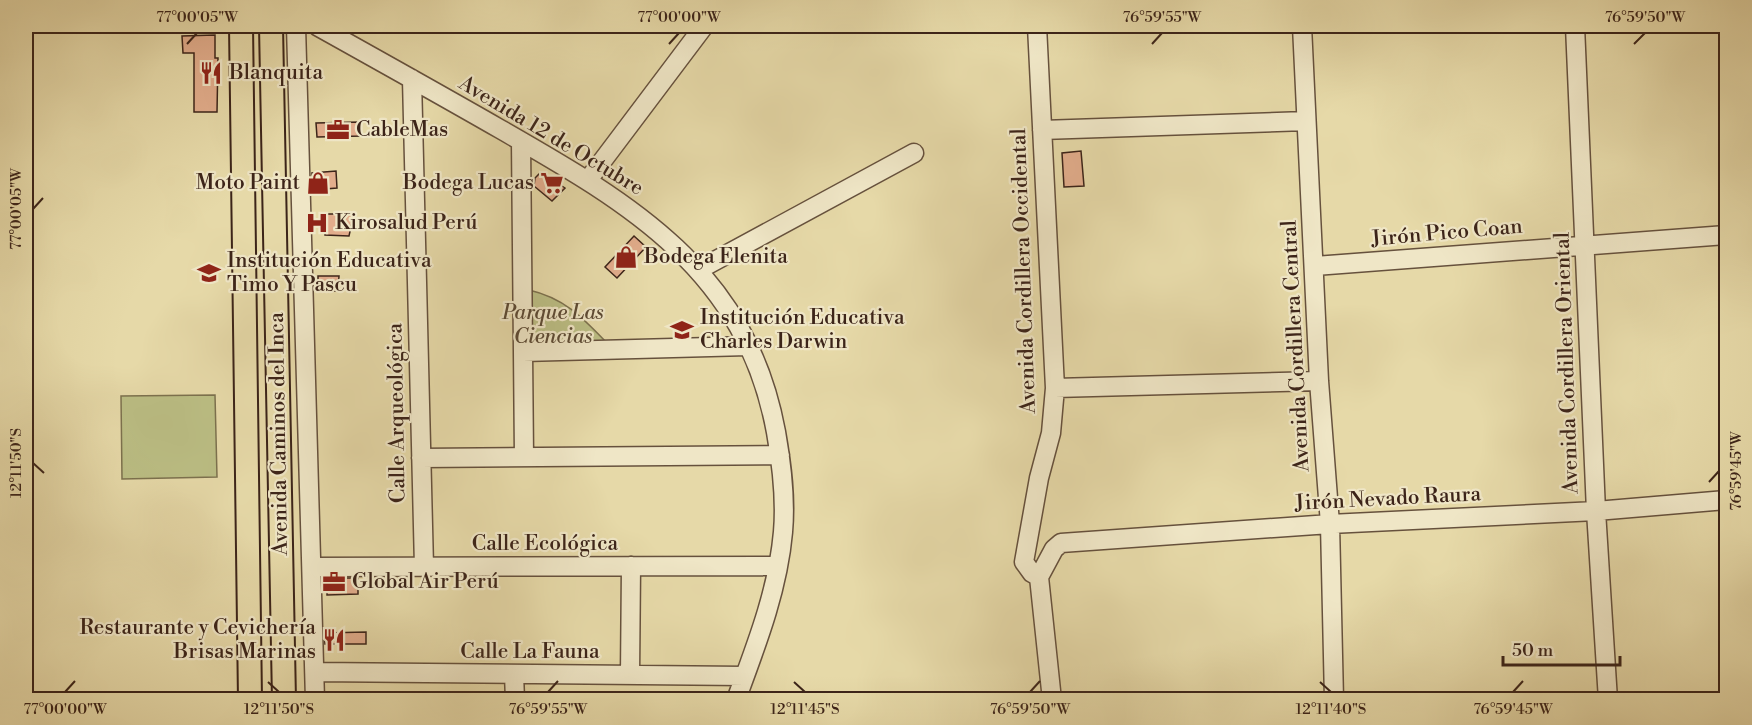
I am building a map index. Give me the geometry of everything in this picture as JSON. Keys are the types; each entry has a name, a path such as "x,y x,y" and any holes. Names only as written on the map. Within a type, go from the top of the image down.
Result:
{"main road":[{"name":"Avenida Caminos del Inca","path":"241,26 250,699"},
{"name":"Avenida Caminos del Inca","path":"271,26 284,699"}],"street":[{"path":"296,26 315,699"},
{"name":"Avenida 12 de Octubre","path":"316,26 412,78 588,180 649,223 677,248 722,301 748,346 772,413 784,483 783,533 778,566 768,608 736,699"},
{"path":"588,180 704,26"},
{"name":"Avenida Cordillera Occidental","path":"1037,26 1055,388 1051,433 1039,478 1024,561 1032,573 1039,577 1052,699"},
{"name":"Avenida Cordillera Central","path":"1302,26 1319,381 1329,524 1334,699"},
{"name":"Avenida Cordillera Oriental","path":"1575,26 1596,511 1608,699"},
{"name":"Calle Arqueológica","path":"412,78 424,567"},
{"path":"1042,130 1306,121"},
{"path":"521,141 524,457"},
{"path":"698,270 914,153"},
{"name":"Jirón Pico Coan","path":"1315,266 1726,235"},
{"path":"523,352 748,346"},
{"path":"1055,388 1319,381"},
{"path":"421,458 780,455"},
{"name":"Jirón Nevado Raura","path":"1039,577 1054,549 1061,543 1329,524 1596,511 1726,500"},
{"path":"630,675 631,566"},
{"name":"Calle Ecológica","path":"312,567 778,566"},
{"name":"Calle La Fauna","path":"315,672 745,676"},
{"path":"514,674 515,699"}],"green space":[{"name":"Parque Las Ciencias","path":"529,290 562,303 606,342 532,347"},
{"path":"215,395 217,477 122,479 121,396"}],"building":[{"path":"215,35 215,58 218,58 217,112 194,112 194,53 183,53 182,36"},
{"name":"CableMas","path":"360,122 361,136 317,137 316,123"},
{"path":"1081,151 1084,186 1064,187 1062,153"},
{"path":"336,171 337,188 313,190 312,173"},
{"path":"541,172 565,188 552,201 534,186 535,178"},
{"path":"325,214 354,214 349,236 325,235"},
{"name":"Bodega Elenita","path":"634,236 646,247 617,278 605,267"},
{"path":"318,276 339,276 338,291 318,291"},
{"path":"333,578 358,578 358,594 327,595 327,583"},
{"path":"366,632 366,644 325,644 324,633"}],"place":[{"name":"Blanquita","path":"211,73"},
{"name":"CableMas","path":"338,130"},
{"name":"Moto Paint","path":"318,183"},
{"name":"Bodega Lucas","path":"552,183"},
{"name":"Kirosalud Perú","path":"317,223"},
{"name":"Bodega Elenita","path":"626,257"},
{"name":"Institución Educativa Timo Y Pascu","path":"209,273"},
{"name":"Institución Educativa Charles Darwin","path":"682,330"},
{"name":"Global Air Perú","path":"334,582"},
{"name":"Restaurante y Cevichería Brisas Marinas","path":"334,640"}]}
